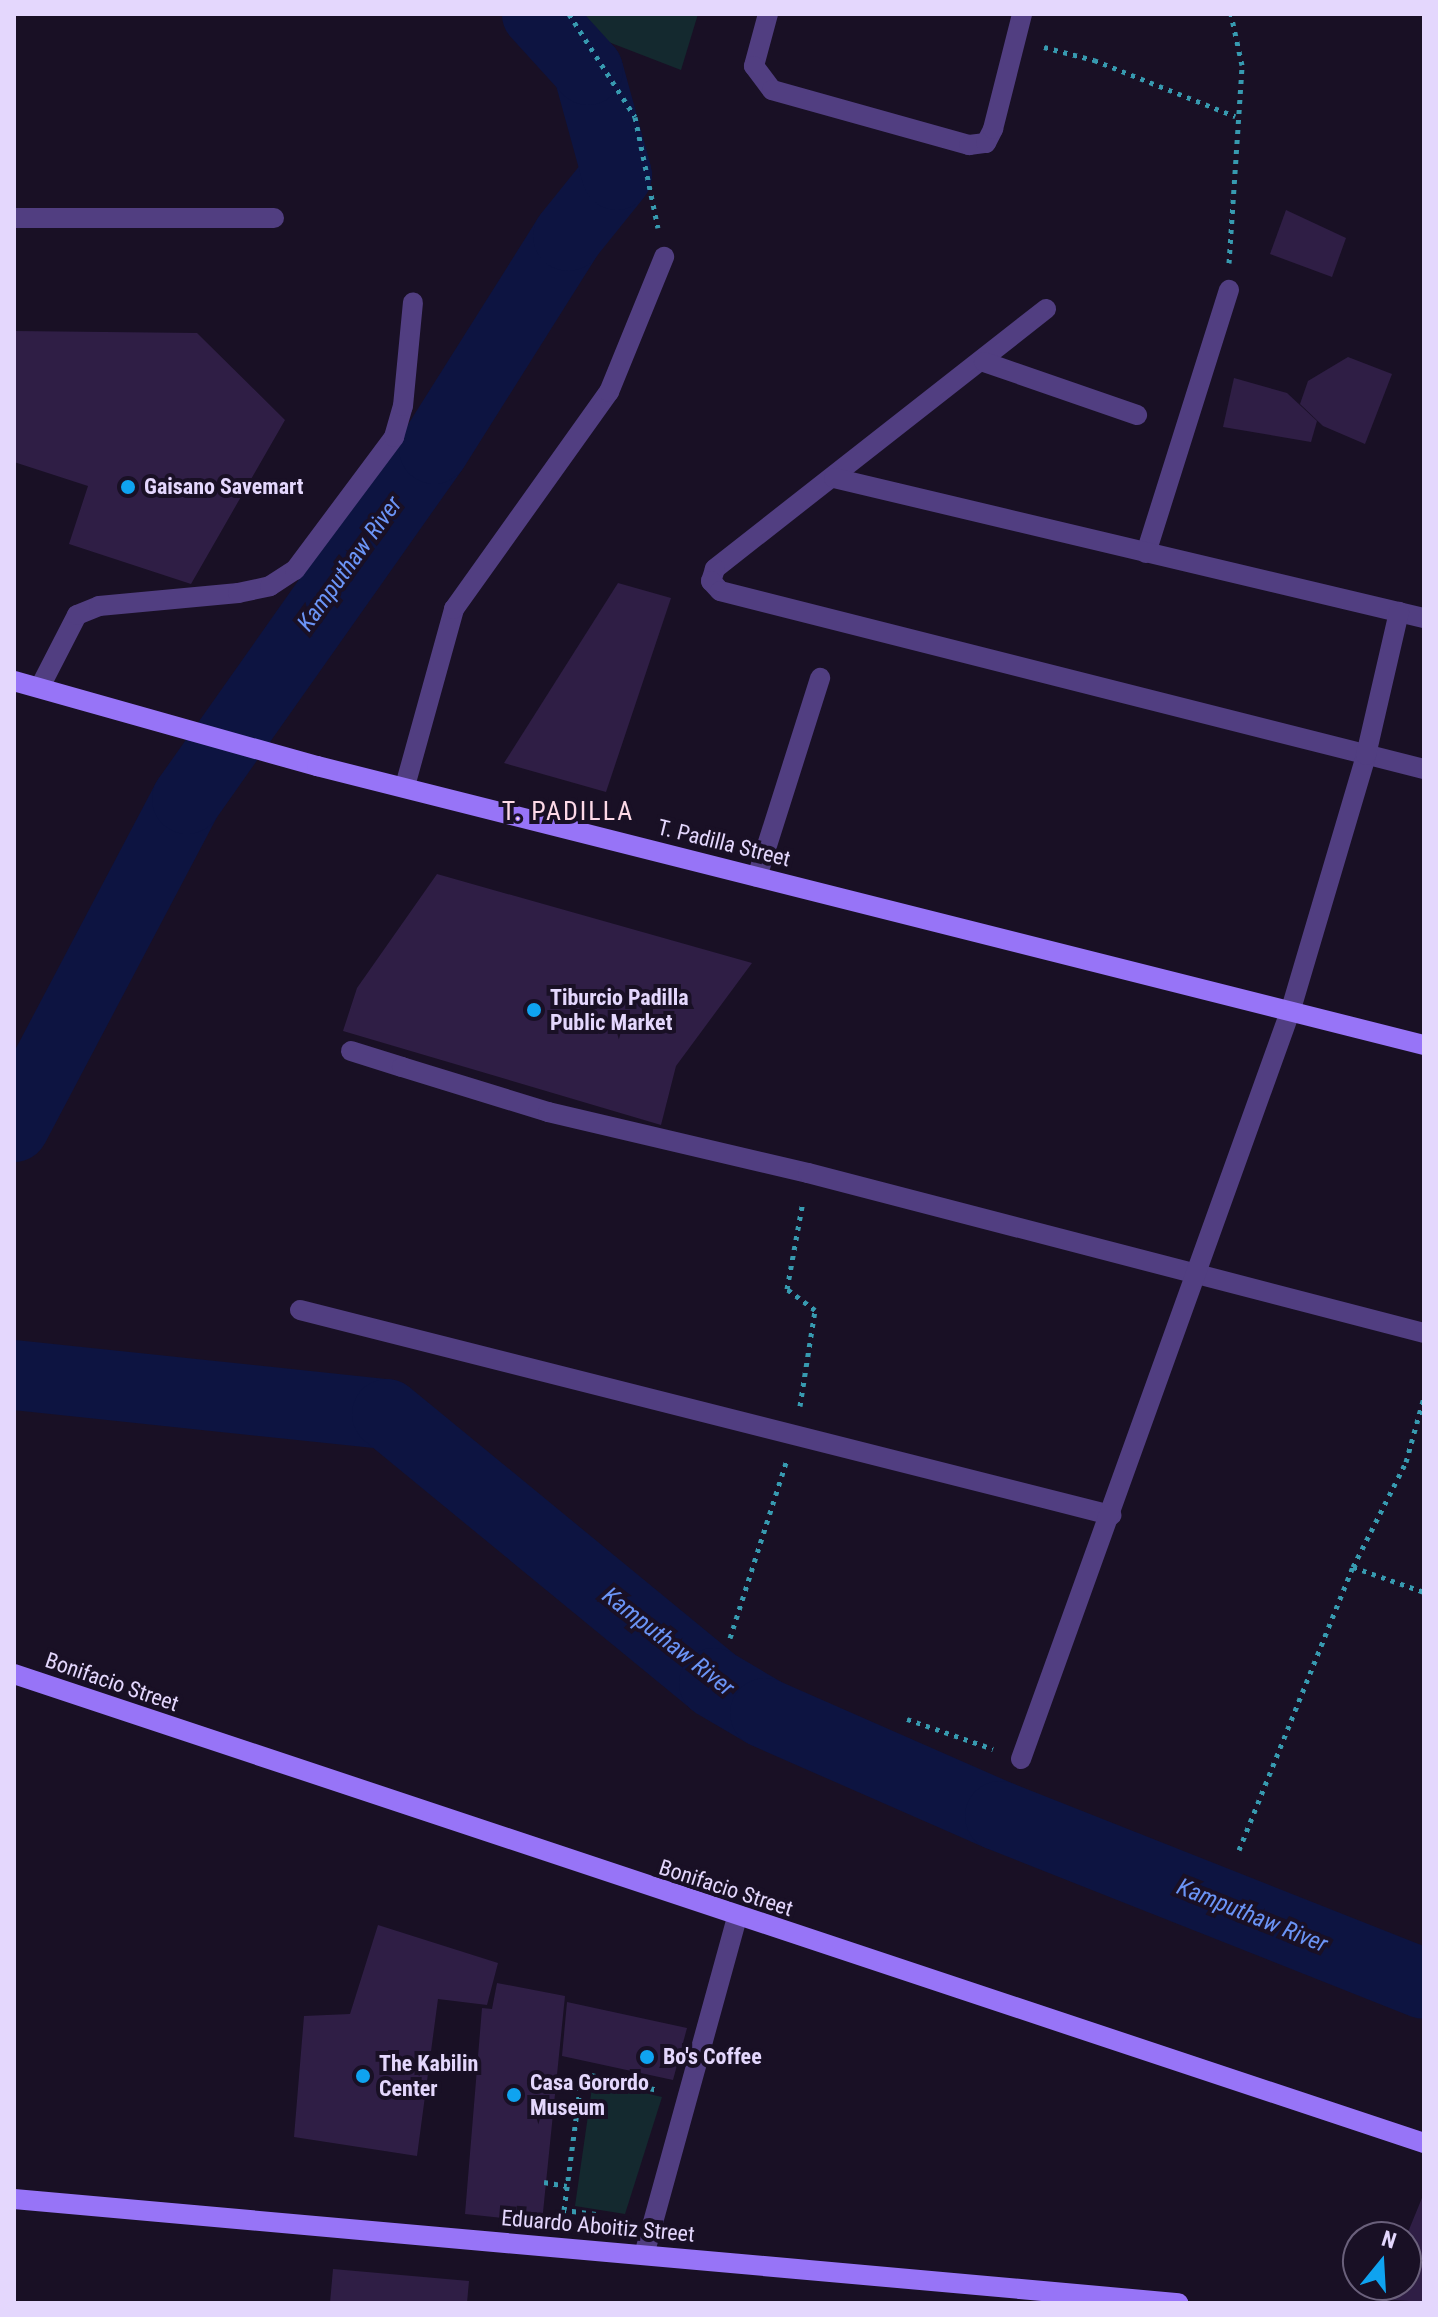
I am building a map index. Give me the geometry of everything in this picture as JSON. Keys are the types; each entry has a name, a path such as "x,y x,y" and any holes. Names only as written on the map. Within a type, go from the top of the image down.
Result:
{"main road":[{"name":"T. Padilla Street","path":"14,681 205,731 267,752 1424,1045"},
{"name":"Bonifacio Street","path":"14,1674 1424,2143"},
{"name":"Eduardo Aboitiz Street","path":"14,2199 1178,2303"}],"street":[{"path":"768,14 754,66 772,90 969,145 986,143 993,129 1022,14"},
{"path":"14,218 274,218"},
{"path":"405,786 454,609 609,392 664,257"},
{"path":"1146,553 1229,290"},
{"path":"40,687 77,615 99,606 238,593 270,586 295,570 394,437 403,406 413,302"},
{"path":"1046,309 984,362 715,569 711,581 720,591 1424,769"},
{"path":"984,362 1137,415"},
{"path":"834,478 1424,618"},
{"path":"1021,1759 1291,1009 1366,755 1399,612"},
{"path":"757,877 820,678"},
{"path":"351,1051 548,1112 808,1173 1424,1333"},
{"path":"300,1310 1111,1515"},
{"path":"644,2255 737,1917"}],"path":[{"path":"569,14 635,117 664,257"},
{"path":"1229,290 1235,116 1242,65 1231,14"},
{"path":"1016,40 1094,60 1235,116"},
{"path":"1239,1850 1353,1567 1406,1462 1424,1397"},
{"path":"1353,1567 1424,1592"},
{"path":"907,1719 1021,1759"},
{"path":"590,2250 596,2214 564,2210 582,2073 667,2092"},
{"path":"544,2182 567,2186"}],"shaded area":[{"path":"563,14 698,14 681,70 593,36"},
{"path":"593,2081 662,2097 625,2214 575,2206"}],"building":[{"path":"1286,210 1346,238 1332,277 1270,254"},
{"path":"14,331 197,333 285,420 191,584 69,544 88,486 14,462"},
{"path":"1348,357 1392,374 1365,444 1323,426 1300,404 1308,381"},
{"path":"1234,378 1287,393 1317,421 1311,442 1223,427"},
{"path":"618,583 671,598 606,792 504,763"},
{"name":"Tiburcio Padilla Public Market","path":"437,874 752,963 676,1066 661,1125 343,1031 357,988"},
{"name":"The Kabilin Center","path":"378,1925 498,1963 487,2005 438,1999 417,2156 294,2137 304,2016 350,2014"},
{"name":"Casa Gorordo Museum","path":"497,1983 565,1996 542,2222 465,2214 482,2008 492,2009"},
{"path":"567,2002 687,2028 673,2080 562,2056"},
{"path":"1424,2193 1424,2302 1410,2301 1422,2301 1422,2221 1413,2221"},
{"path":"333,2269 469,2281 467,2303 330,2303"}],"waterway":[{"name":"Kamputhaw River","path":"14,1127 187,799 434,449 568,236 617,175 588,70 537,14"},
{"name":"Kamputhaw River","path":"14,1375 387,1414 714,1683 765,1713 1000,1816 1424,1984"}],"place":[{"name":"Gaisano Savemart","path":"128,487"},
{"name":"Tiburcio Padilla Public Market","path":"534,1010"},
{"name":"Bo's Coffee","path":"647,2057"},
{"name":"The Kabilin Center","path":"363,2076"},
{"name":"Casa Gorordo Museum","path":"514,2095"}],"district":[{"name":"T. PADILLA","path":"568,812"}]}
